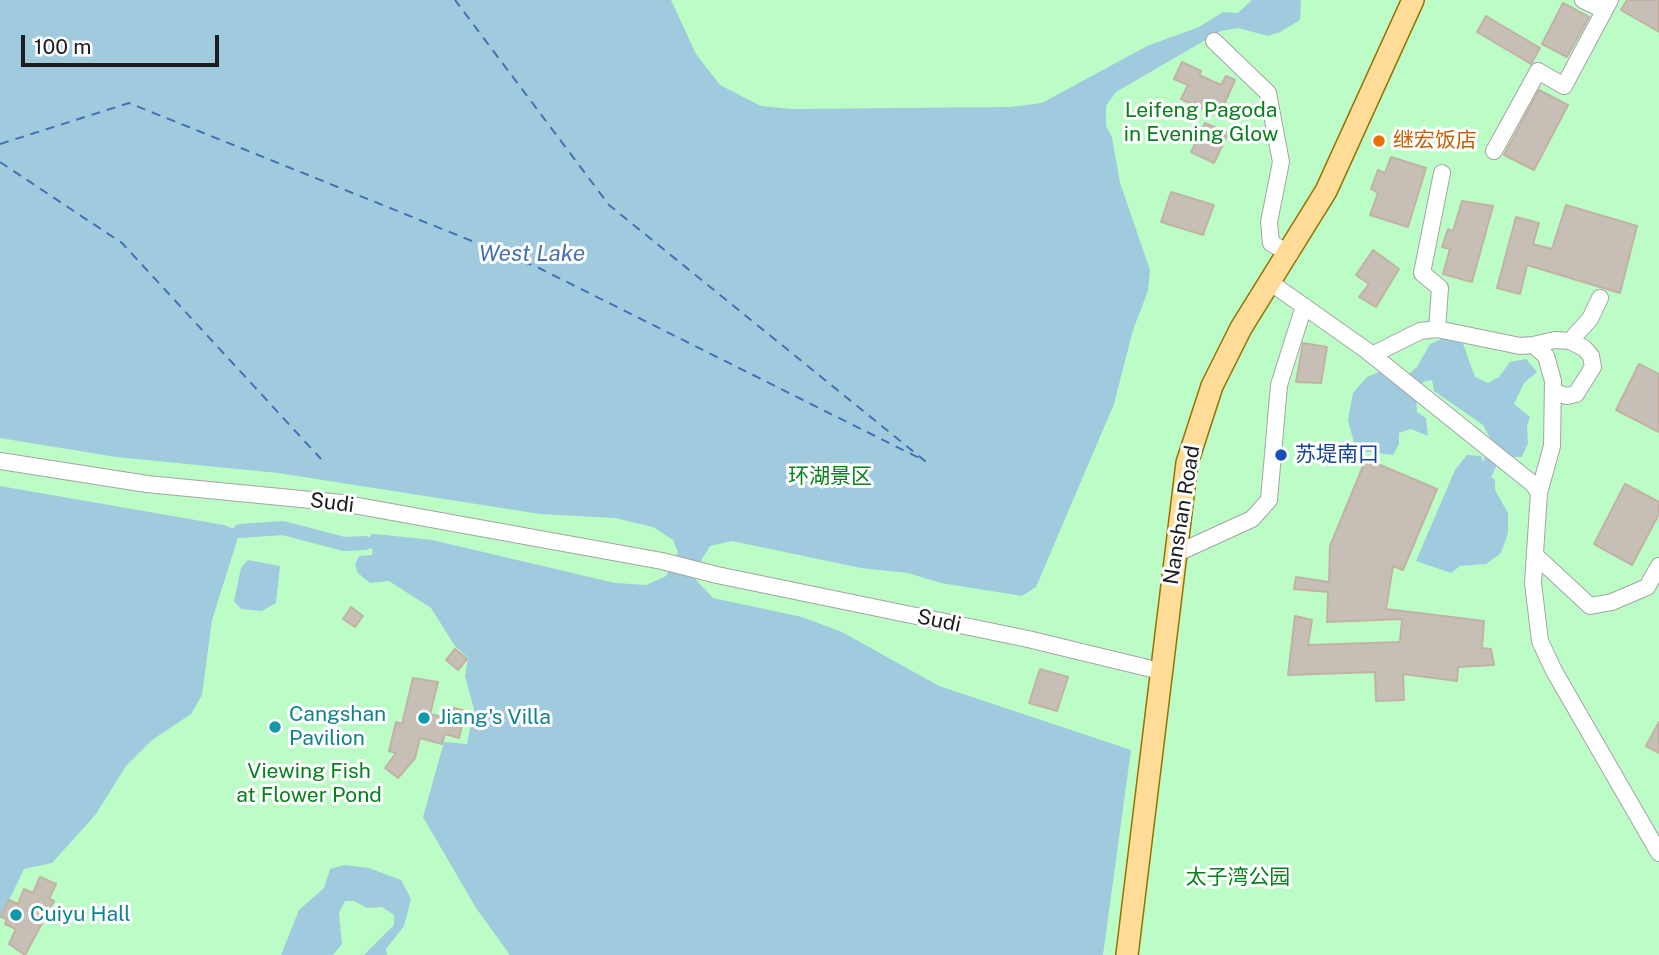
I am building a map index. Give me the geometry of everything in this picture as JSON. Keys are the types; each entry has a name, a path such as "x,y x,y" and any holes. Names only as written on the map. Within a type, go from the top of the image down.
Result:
{"main road":[{"name":"Nanshan Road","path":"1127,955 1187,463 1212,386 1241,328 1290,254 1326,191 1413,0"}],"street":[{"path":"1494,151 1538,71 1564,86 1607,5 1583,0"},
{"path":"1214,41 1268,93 1282,162 1269,222 1271,243 1290,254"},
{"path":"1437,329 1440,288 1422,273 1442,173"},
{"path":"1271,283 1372,355 1533,484 1539,493"},
{"path":"1570,341 1590,319 1600,298"},
{"path":"1175,551 1184,550 1252,519 1269,500 1279,385 1304,306"},
{"path":"1372,355 1420,331 1437,329 1520,346 1555,340 1570,341 1584,348 1591,356 1593,367 1576,394 1567,396 1553,392"},
{"path":"1534,345 1546,356 1553,381 1552,446 1539,493 1533,583 1541,641 1554,671 1659,853"},
{"name":"Sudi","path":"0,461 147,484 342,503 662,561 717,575 1028,639 1160,671"},
{"path":"1535,555 1590,606 1612,603 1647,587 1659,566"}],"green space":[{"name":"环湖景区","path":"0,0 1659,0 1659,955 0,955"}],"water":[{"name":"West Lake","path":"0,0 671,0 696,54 720,85 761,106 793,109 1011,107 1042,103 1147,46 1199,27 1223,12 1238,13 1252,0 1301,0 1300,20 1280,32 1268,36 1238,28 1221,31 1116,92 1106,106 1106,126 1112,137 1120,183 1150,270 1148,291 1133,330 1114,404 1036,587 1022,596 941,583 908,573 861,568 732,541 710,546 702,559 696,580 713,598 802,617 842,632 939,686 1131,750 1103,955 510,955 476,908 423,817 444,742 467,744 474,709 465,676 468,658 455,646 431,608 389,581 370,583 358,573 355,565 359,556 372,555 373,550 365,543 372,534 432,540 615,583 646,585 666,576 678,552 673,540 653,527 615,518 540,514 278,473 116,457 0,438"},
{"path":"1448,336 1461,338 1475,377 1488,383 1499,377 1510,362 1526,359 1537,372 1524,383 1514,404 1530,417 1527,426 1528,443 1522,457 1511,457 1496,449 1483,425 1434,391 1432,380 1423,382 1416,396 1417,412 1426,418 1428,436 1411,429 1399,433 1399,444 1393,455 1356,450 1348,420 1353,393 1367,377 1386,369 1401,381 1417,367 1430,344"},
{"path":"1467,455 1481,456 1486,472 1495,480 1495,490 1508,513 1508,533 1501,553 1486,564 1460,566 1451,573 1416,561 1455,470"},
{"path":"0,486 224,525 240,531 212,620 202,695 191,714 152,740 126,766 96,814 52,863 24,869 0,919"},
{"path":"248,560 280,566 276,603 262,611 241,609 234,601 241,568"},
{"path":"344,865 369,868 401,880 411,899 404,926 386,949 387,955 364,955 394,925 394,915 382,907 367,908 354,901 345,901 339,913 342,944 333,955 281,955 299,910 324,888 330,869"}],"building":[{"path":"1627,0 1659,0 1659,32 1621,10"},
{"path":"1563,3 1589,17 1567,57 1542,44"},
{"path":"1486,16 1540,48 1531,64 1477,32"},
{"path":"1182,62 1201,71 1199,75 1221,85 1226,76 1235,80 1219,116 1181,99 1188,85 1174,79"},
{"path":"1539,90 1568,105 1534,170 1504,155"},
{"path":"1205,123 1228,133 1214,163 1191,152"},
{"path":"1391,157 1426,168 1408,227 1370,215 1378,193 1371,189 1378,170 1385,173"},
{"path":"1171,192 1214,205 1203,235 1161,222"},
{"path":"1462,201 1493,206 1472,282 1443,274 1450,249 1442,247 1448,229 1453,231"},
{"path":"1566,205 1637,226 1620,293 1527,265 1520,294 1497,288 1516,217 1539,223 1533,244 1552,249"},
{"path":"1373,250 1399,269 1376,307 1359,297 1369,284 1356,275"},
{"path":"1303,343 1327,347 1321,383 1296,382"},
{"path":"1639,364 1659,374 1659,432 1616,410"},
{"path":"1366,459 1437,489 1403,570 1393,566 1386,609 1484,621 1482,648 1491,649 1494,665 1458,667 1457,681 1403,674 1404,700 1376,701 1375,672 1288,675 1295,616 1312,620 1308,645 1400,642 1402,619 1327,622 1328,592 1294,589 1296,577 1329,582 1330,546"},
{"path":"1625,484 1659,502 1659,514 1632,565 1594,544"},
{"path":"351,607 363,616 355,627 343,619"},
{"path":"455,649 467,659 458,670 446,660"},
{"path":"1040,669 1068,677 1057,711 1029,703"},
{"name":"Jiang's Villa","path":"413,678 438,682 430,714 451,719 454,708 465,711 459,738 445,734 442,744 420,738 415,758 398,778 385,768 396,753 389,751 396,722 402,724"},
{"path":"1659,722 1659,753 1646,746"},
{"name":"Cuiyu Hall","path":"40,877 56,884 49,899 54,901 25,955 9,944 16,929 5,924 7,919 1,917 9,900 18,904 24,889 33,893"}],"waterway":[{"path":"1486,472 1496,449"},
{"path":"240,531 283,528 344,544 365,543"}],"ferry route":[{"path":"0,144 129,103 539,268 925,461 609,205 455,0"},
{"path":"0,162 122,243 321,459"}],"place":[{"name":"继宏饭店","path":"1379,141"},
{"name":"苏堤南口","path":"1281,455"},
{"name":"Jiang's Villa","path":"424,718"},
{"name":"Cangshan Pavilion","path":"275,727"},
{"name":"Cuiyu Hall","path":"16,915"}],"park label":[{"name":"Leifeng Pagoda in Evening Glow","path":"1201,123"},
{"name":"Viewing Fish at Flower Pond","path":"309,784"},
{"name":"太子湾公园","path":"1238,878"}]}
